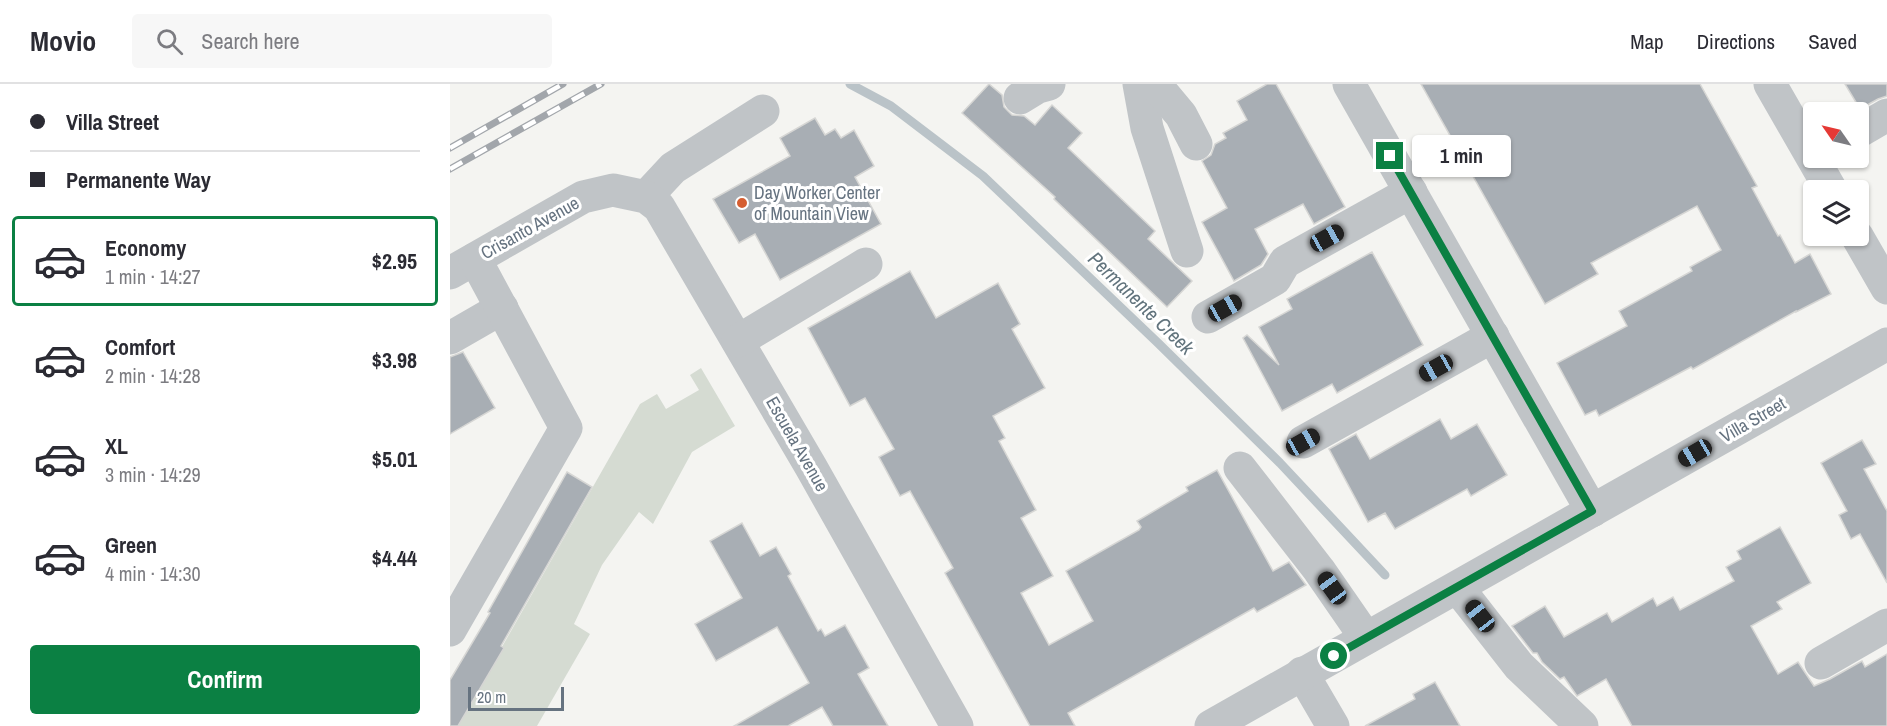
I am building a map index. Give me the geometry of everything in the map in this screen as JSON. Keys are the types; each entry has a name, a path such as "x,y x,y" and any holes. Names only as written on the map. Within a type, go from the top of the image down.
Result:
{"street":[{"path":"1020,98 1038,87 1049,84"},
{"path":"1139,84 1147,128 1187,251"},
{"path":"1155,84 1181,115 1196,144"},
{"path":"1349,84 1592,511"},
{"path":"1770,84 1803,141"},
{"path":"646,197 674,168 763,111"},
{"path":"1869,126 1887,115"},
{"name":"Crisanto Avenue","path":"463,266 583,197 613,190 646,197"},
{"path":"1208,317 1275,279 1285,261 1411,192"},
{"name":"Escuela Avenue","path":"646,197 659,207 738,341 957,726"},
{"path":"1863,246 1887,288"},
{"path":"738,341 866,264"},
{"path":"450,630 566,428 502,308 463,266"},
{"path":"450,338 502,308"},
{"path":"1303,442 1493,336"},
{"name":"Villa Street","path":"1211,726 1592,511 1884,352"},
{"path":"1240,468 1319,570 1366,638"},
{"path":"1458,588 1519,666 1582,726"},
{"path":"1821,663 1887,625"},
{"path":"1302,673 1333,726"}],"shaded area":[{"path":"701,368 735,426 692,452 653,524 639,512 602,565 574,624 590,634 537,726 457,726 640,404 657,394 666,409 699,390 690,375"}],"building":[{"path":"989,84 1002,95 1004,107 1012,115 1024,116 1035,125 1052,105 1082,133 1068,148 1155,231 1148,239 1192,281 1167,307 1054,199 1055,197 962,113"},
{"path":"1267,84 1276,84 1345,207 1314,224 1303,204 1255,229 1268,254 1261,265 1234,281 1202,222 1227,208 1202,161 1211,155 1215,144 1226,138 1223,133 1247,120 1237,101"},
{"path":"1421,84 1700,84 1757,186 1752,188 1778,236 1780,235 1795,263 1810,254 1831,294 1693,369 1691,367 1599,416 1596,410 1585,415 1557,363 1627,326 1619,311 1692,271 1690,267 1721,250 1697,206 1591,263 1598,274 1545,304"},
{"path":"1845,84 1887,84 1887,96 1869,104 1869,102 1856,102"},
{"path":"815,118 825,135 835,129 841,138 854,130 874,166 855,177 881,224 780,280 755,234 739,243 713,199 790,156 780,138"},
{"path":"1372,252 1423,345 1337,393 1332,384 1282,411 1243,338 1247,335 1279,365 1259,327 1292,309 1287,299"},
{"path":"910,271 936,318 998,283 1020,324 1012,329 1045,388 993,416 1005,438 999,441 1036,510 1021,518 1053,576 1021,593 1049,645 1093,621 1066,571 1139,530 1141,527 1137,521 1188,491 1186,487 1217,470 1273,571 1289,562 1306,585 1257,612 1254,608 1068,713 1075,726 1030,726 945,573 953,568 910,491 900,496 879,457 894,449 865,398 850,406 808,328"},
{"path":"463,352 495,408 450,434 450,357"},
{"path":"1440,419 1451,439 1477,424 1507,475 1471,496 1467,489 1395,529 1385,513 1368,522 1329,449 1356,434 1370,459"},
{"path":"1862,440 1876,464 1864,469 1887,511 1887,583 1860,534 1851,539 1839,515 1847,511 1821,463"},
{"path":"567,472 592,487 501,646 504,648 458,726 450,726 450,680 490,613 488,612"},
{"path":"742,523 760,556 776,547 791,574 788,576 818,631 821,629 825,636 845,625 869,668 858,674 888,726 833,726 822,707 788,726 734,726 809,683 777,627 716,661 695,624 742,598 710,541"},
{"path":"1780,527 1811,583 1777,602 1782,609 1751,626 1778,674 1798,662 1814,686 1862,661 1865,667 1887,654 1887,726 1632,726 1606,679 1577,696 1564,677 1560,679 1542,662 1537,653 1533,653 1512,626 1545,606 1564,637 1607,613 1612,622 1653,598 1657,606 1673,597 1680,610 1734,581 1726,567 1741,559 1737,551"},
{"path":"1435,682 1460,726 1365,726 1415,699 1413,694"}],"waterway":[{"name":"Permanente Creek","path":"850,84 891,106 983,176 1280,463 1385,575"}],"railway":[{"path":"450,148 563,84"},
{"path":"450,169 601,84"}],"place":[{"name":"Day Worker Center of Mountain View","path":"742,203"}],"route":[{"path":"1334,656 1592,511 1390,156"}]}
